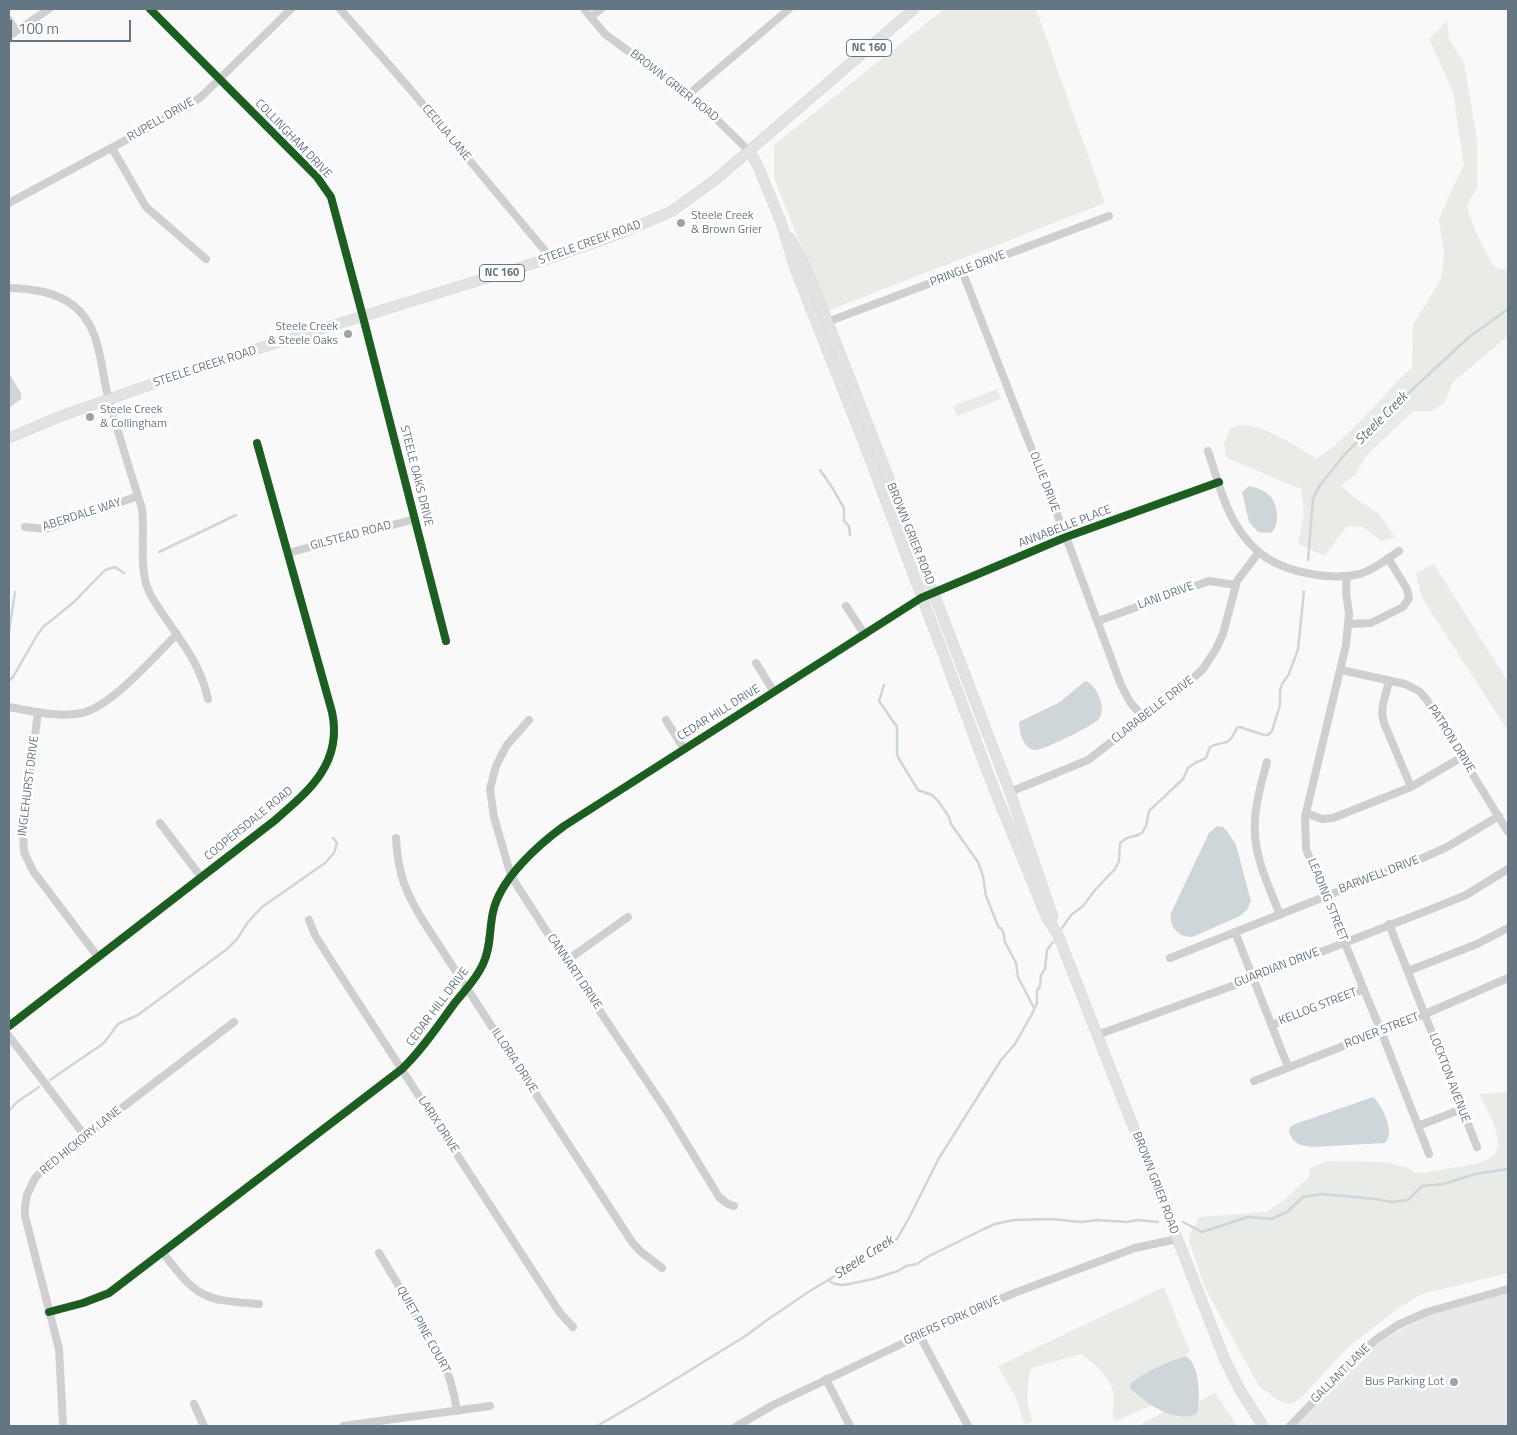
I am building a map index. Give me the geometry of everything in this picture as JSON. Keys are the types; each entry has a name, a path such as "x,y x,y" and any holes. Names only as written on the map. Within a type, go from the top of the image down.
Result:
{"main road":[{"name":"STEELE CREEK ROAD","path":"9,438 60,416 218,361 551,258 624,232 672,211 715,180 749,152 914,9"},
{"name":"BROWN GRIER ROAD","path":"749,152 757,164 781,222 795,268 1024,864 1047,918 1058,935 1225,1360 1248,1405 1262,1426"},
{"name":"BROWN GRIER ROAD","path":"781,222 801,258 934,594 1010,792 1058,935"},
{"path":"956,690 970,707 998,781 1003,789 1010,792"}],"street":[{"path":"9,36 49,9"},
{"name":"COLLINGHAM DRIVE","path":"150,9 317,177 331,197 363,316"},
{"name":"RUPELL DRIVE","path":"9,203 189,106 219,80 291,9"},
{"name":"CECILIA LANE","path":"340,9 551,258"},
{"name":"BROWN GRIER ROAD","path":"584,9 605,34 689,94 712,113 749,152"},
{"path":"591,17 601,9"},
{"path":"689,94 790,9"},
{"path":"9,20 16,30"},
{"path":"112,148 146,207 206,259"},
{"name":"PRINGLE DRIVE","path":"827,322 1109,216"},
{"name":"OLLIE DRIVE","path":"962,271 1066,537 1124,693 1144,718"},
{"path":"9,288 42,291 53,295 74,306 89,324 96,342 108,399 142,510 145,579 148,590 196,664 208,699"},
{"name":"STEELE OAKS DRIVE","path":"363,316 446,641"},
{"name":"COOPERSDALE ROAD","path":"9,1026 295,803 320,774 332,754 335,734 334,722 257,443"},
{"path":"1208,451 1234,521 1247,540 1276,565 1295,572 1327,577 1347,576 1370,570 1399,551"},
{"name":"ANNABELLE PLACE","path":"921,598 1066,537 1219,482"},
{"name":"ABERDALE WAY","path":"25,528 46,529 138,496"},
{"name":"GILSTEAD ROAD","path":"288,552 415,519"},
{"name":"CLARABELLE DRIVE","path":"1010,792 1088,760 1188,683 1210,660 1223,634 1236,585 1241,574 1259,552"},
{"path":"1348,624 1371,623 1403,608 1409,598 1407,589 1388,558"},
{"name":"LEADING STREET","path":"1347,576 1348,624 1346,645 1306,814 1306,849 1429,1154"},
{"name":"LANI DRIVE","path":"1098,621 1209,581 1236,585"},
{"name":"CEDAR HILL DRIVE","path":"50,1312 91,1301 109,1293 402,1069 421,1050 479,973 489,948 493,911 498,898 512,876 533,852 558,830 921,598"},
{"path":"846,606 865,635"},
{"path":"9,707 38,712 74,714 91,710 108,701 177,634"},
{"path":"756,663 774,692"},
{"name":"PATRON DRIVE","path":"1340,670 1404,684 1418,691 1462,757 1508,832"},
{"path":"1389,681 1382,714 1411,788"},
{"name":"INGLEHURST DRIVE","path":"38,712 23,830 24,852 33,871 98,957"},
{"name":"CANNARTI DRIVE","path":"529,720 501,756 496,766 490,789 494,817 512,876 668,1112 719,1197 734,1206"},
{"path":"666,720 684,749"},
{"path":"1306,814 1322,819 1333,818 1411,788 1462,757"},
{"path":"1267,762 1254,818 1254,833 1261,869 1280,915"},
{"name":"BARWELL DRIVE","path":"1170,958 1425,858 1499,816"},
{"path":"160,823 201,877"},
{"name":"ILLORIA DRIVE","path":"396,838 399,870 412,903 632,1242 640,1251 662,1268"},
{"name":"GUARDIAN DRIVE","path":"1097,1034 1254,978 1466,894 1508,869"},
{"path":"566,960 628,917"},
{"name":"LARIX DRIVE","path":"309,920 315,935 330,959 560,1312 573,1327"},
{"name":"LOCKTON AVENUE","path":"1389,924 1477,1147"},
{"path":"1408,971 1477,944 1508,928"},
{"path":"1236,932 1288,1067"},
{"name":"ROVER STREET","path":"1254,1080 1425,1014 1508,978"},
{"name":"KELLOG STREET","path":"1272,1025 1364,989"},
{"name":"RED HICKORY LANE","path":"63,1426 59,1349 25,1216 27,1195 35,1178 43,1170 234,1022"},
{"path":"9,1036 85,1136"},
{"path":"1418,1126 1462,1108"},
{"name":"GRIERS FORK DRIVE","path":"737,1426 772,1405 971,1311 1135,1248 1176,1239"},
{"path":"163,1253 185,1281 204,1295 227,1302 259,1304"},
{"name":"QUIET PINE COURT","path":"379,1253 449,1372 457,1411"},
{"name":"GALLANT LANE","path":"1290,1426 1359,1354 1404,1322 1427,1312 1508,1289"},
{"path":"920,1336 968,1426"},
{"path":"826,1379 850,1426"},
{"path":"194,1404 204,1426"},
{"path":"343,1426 490,1406"}],"shaded area":[{"path":"944,9 1036,9 1105,203 827,311 774,178 774,145"},
{"path":"1447,21 1449,39 1464,63 1477,140 1477,187 1467,205 1479,238 1495,268 1508,270 1508,336 1453,382 1444,403 1432,411 1413,411 1366,456 1355,475 1341,486 1379,514 1395,537 1381,541 1363,527 1347,526 1325,556 1298,544 1304,514 1301,489 1227,458 1224,445 1230,428 1240,425 1250,426 1281,437 1317,459 1351,430 1412,368 1413,325 1441,279 1444,254 1439,220 1464,166 1453,92 1429,39"},
{"path":"9,373 21,393 21,399 9,408"},
{"path":"997,389 1001,399 957,416 953,406"},
{"path":"1249,486 1264,491 1273,501 1277,521 1271,533 1258,532 1249,522 1242,492"},
{"path":"1434,564 1508,682 1508,731 1422,598 1416,573"},
{"path":"1085,681 1094,687 1100,698 1102,710 1098,720 1047,747 1035,750 1027,746 1021,735 1019,722 1060,702"},
{"path":"1217,826 1223,827 1227,831 1236,845 1251,901 1247,910 1240,916 1192,937 1187,937 1173,927 1171,913 1209,833"},
{"path":"1508,1092 1508,1273 1422,1294 1400,1307 1347,1348 1301,1398 1291,1404 1279,1401 1259,1386 1205,1288 1189,1240 1199,1217 1267,1212 1283,1201 1309,1177 1310,1169 1326,1161 1385,1162 1409,1168 1415,1173 1431,1172 1487,1160 1494,1155 1498,1138 1492,1119 1479,1094"},
{"path":"1373,1097 1384,1113 1389,1127 1388,1139 1384,1143 1313,1147 1300,1145 1293,1140 1289,1132 1290,1127 1295,1124"},
{"path":"1164,1287 1190,1352 1184,1357 1153,1369 1130,1384 1130,1388 1138,1397 1152,1405 1121,1419 1114,1420 1113,1390 1107,1378 1092,1362 1081,1354 1032,1368 1028,1381 1028,1406 1032,1422 1024,1423 1017,1400 998,1366"},
{"path":"1508,1293 1508,1426 1295,1426 1352,1365 1384,1338 1425,1317"},
{"path":"1186,1356 1194,1366 1199,1390 1198,1412 1191,1416 1182,1417 1162,1411 1143,1400 1130,1388 1130,1384 1150,1371"},
{"path":"1215,1393 1237,1426 1138,1426 1166,1411 1179,1417 1198,1412 1200,1401"}],"waterway":[{"name":"Steele Creek","path":"1308,560 1313,499 1320,485 1346,453 1376,423 1469,337 1508,309"},
{"path":"820,470 844,508 844,521 849,526 850,535"},
{"path":"159,552 236,515"},
{"path":"9,681 43,627 74,602 105,570 115,567 124,573"},
{"name":"Steele Creek","path":"1062,928 1071,915 1083,906 1115,869 1119,861 1120,843 1127,838 1142,833 1146,826 1149,811 1183,779 1188,768 1206,758 1210,747 1228,741 1237,728 1240,727 1264,735 1268,735 1272,731 1280,705 1282,684 1289,674 1298,649 1304,591"},
{"path":"9,632 15,592"},
{"path":"884,685 879,701 897,727 897,754 899,759 918,790 932,795 939,802 949,817 951,824 978,862 983,876 986,896 1016,963 1018,977 1034,1008"},
{"path":"50,1080 104,1043 118,1024 138,1015 227,949 262,907 325,863 334,853 337,843 333,838"},
{"name":"Steele Creek","path":"597,1426 747,1335 810,1291 863,1259 882,1251 897,1239 939,1158 1001,1060 1015,1044 1032,1014 1037,1003 1037,991 1040,986 1041,975 1045,969 1047,950 1053,942"},
{"path":"9,1111 17,1102 39,1087"},
{"path":"1183,1222 1202,1232 1248,1217 1271,1219 1287,1212 1303,1197 1322,1194 1392,1202 1408,1200 1422,1186 1444,1184 1475,1174 1508,1169"},
{"path":"829,1281 844,1285 898,1271 906,1266 917,1264 927,1257 995,1224 1014,1220 1052,1219 1081,1222 1097,1220 1127,1222 1138,1220 1158,1222"}],"cycle path":[{"path":"150,9 317,177 331,197 446,641"},
{"path":"9,1026 274,821 311,787 328,761 334,730 332,712 257,443"},
{"path":"49,1312 83,1303 109,1293 402,1069 423,1046 480,970 486,958 493,912 503,887 521,864 564,826 921,598 1066,537 1219,482"}],"place":[{"name":"Steele Creek & Brown Grier","path":"681,223"},
{"name":"Steele Creek & Steele Oaks","path":"348,334"},
{"name":"Steele Creek & Collingham","path":"90,417"},
{"name":"Bus Parking Lot","path":"1454,1382"}]}
